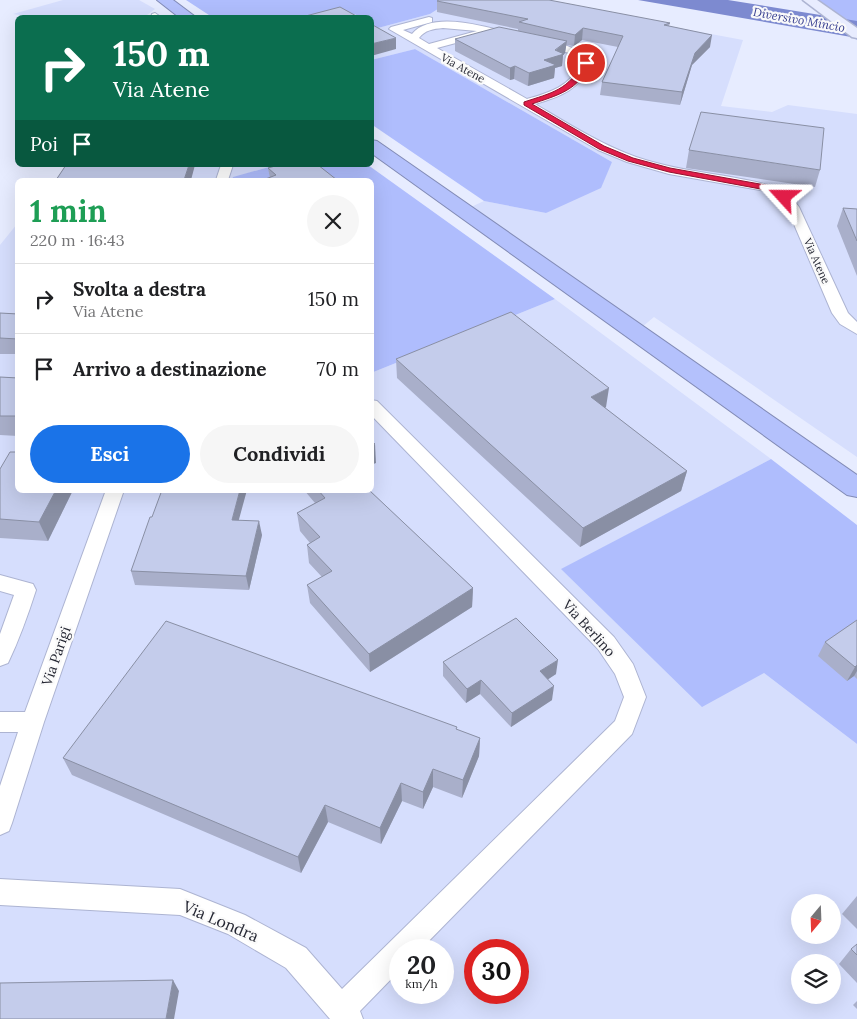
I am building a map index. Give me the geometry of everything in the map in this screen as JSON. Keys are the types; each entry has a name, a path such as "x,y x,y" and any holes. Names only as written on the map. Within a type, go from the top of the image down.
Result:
{"highway":[{"path":"164,0 186,15"},
{"path":"374,147 857,488"}],"main road":[{"path":"814,4 857,34"}],"street":[{"name":"Via Atene","path":"526,103 565,90 583,70 586,63 581,55 568,49 430,20 394,29 413,38 427,48 602,147 631,159 669,170 769,188 784,197 793,207 840,313 845,321 857,329"},
{"name":"Via Atene","path":"413,38 416,33 424,28 444,24"},
{"name":"Via Atene","path":"427,48 490,32"},
{"name":"Via Berlino","path":"374,408 606,643 625,670 635,697 624,727 413,939"},
{"name":"Via Parigi","path":"0,823 33,722 114,493"},
{"path":"0,583 26,590 14,626 0,657"},
{"path":"0,722 33,722"},
{"name":"Via Londra","path":"0,892 180,902 236,924 296,958 345,1014"},
{"name":"Via Berlino","path":"345,1014 389,964"}],"shaded area":[{"path":"63,0 139,0 155,9 147,15 13,14"},
{"path":"186,0 452,0 430,14 378,28 374,26 374,15 209,15"},
{"path":"452,0 529,0 743,40 721,106 772,112 788,105 857,114 857,457 654,317 642,327 471,207 484,201 546,213 612,162 415,49 374,59 374,26 378,28 430,14"},
{"path":"804,0 857,0 857,40"},
{"path":"415,49 612,162 601,188 546,213 484,201 374,126 374,59"},
{"path":"66,167 269,167 233,178 57,178"},
{"path":"269,167 371,167 555,299 374,372 374,178 233,177"},
{"path":"15,226 15,493 374,493 374,372 555,299 771,459 562,569 764,673 857,744 857,1019 0,1019 0,245"},
{"path":"771,459 857,525 857,744 764,673 702,707 561,569"}],"water":[{"name":"Diversivo Mincio","path":"638,0 728,0 857,21 857,38"}],"building":[{"path":"549,0 670,23 664,25 712,35 695,53 682,92 602,82 623,36 583,28 575,35 519,22 528,19 437,1"},
{"path":"340,7 355,15 309,15"},
{"path":"374,26 396,38 374,43"},
{"path":"499,27 567,41 555,50 564,54 544,60 556,65 529,73 515,66 510,68 455,39"},
{"path":"701,112 824,128 820,170 689,150"},
{"path":"65,167 188,167 185,178 57,178"},
{"path":"321,167 334,178 268,178 276,175 268,168"},
{"path":"843,208 857,209 857,241"},
{"path":"511,312 609,388 591,397 687,471 583,528 396,359"},
{"path":"0,313 15,314 15,339 0,338"},
{"path":"0,377 15,378 15,416 0,416"},
{"path":"10,452 15,452 15,493 54,493 39,522 0,519 0,469"},
{"path":"161,493 239,493 232,520 259,521 246,576 131,571 150,517 152,517"},
{"path":"321,493 372,493 473,588 369,654 307,585 332,571 307,545 320,537 297,513 325,498"},
{"path":"516,618 558,660 540,671 554,686 512,713 481,680 467,689 443,662"},
{"path":"857,620 857,665 855,667 825,642"},
{"path":"166,621 457,727 456,729 480,738 463,780 433,769 423,792 401,783 380,828 325,805 298,857 63,758"},
{"path":"857,944 857,955 851,949"},
{"path":"173,980 166,1019 0,1019 0,983"}],"route":[{"path":"586,63 577,78 565,90 526,103 602,147 631,159 669,170 769,188 784,197"}]}
